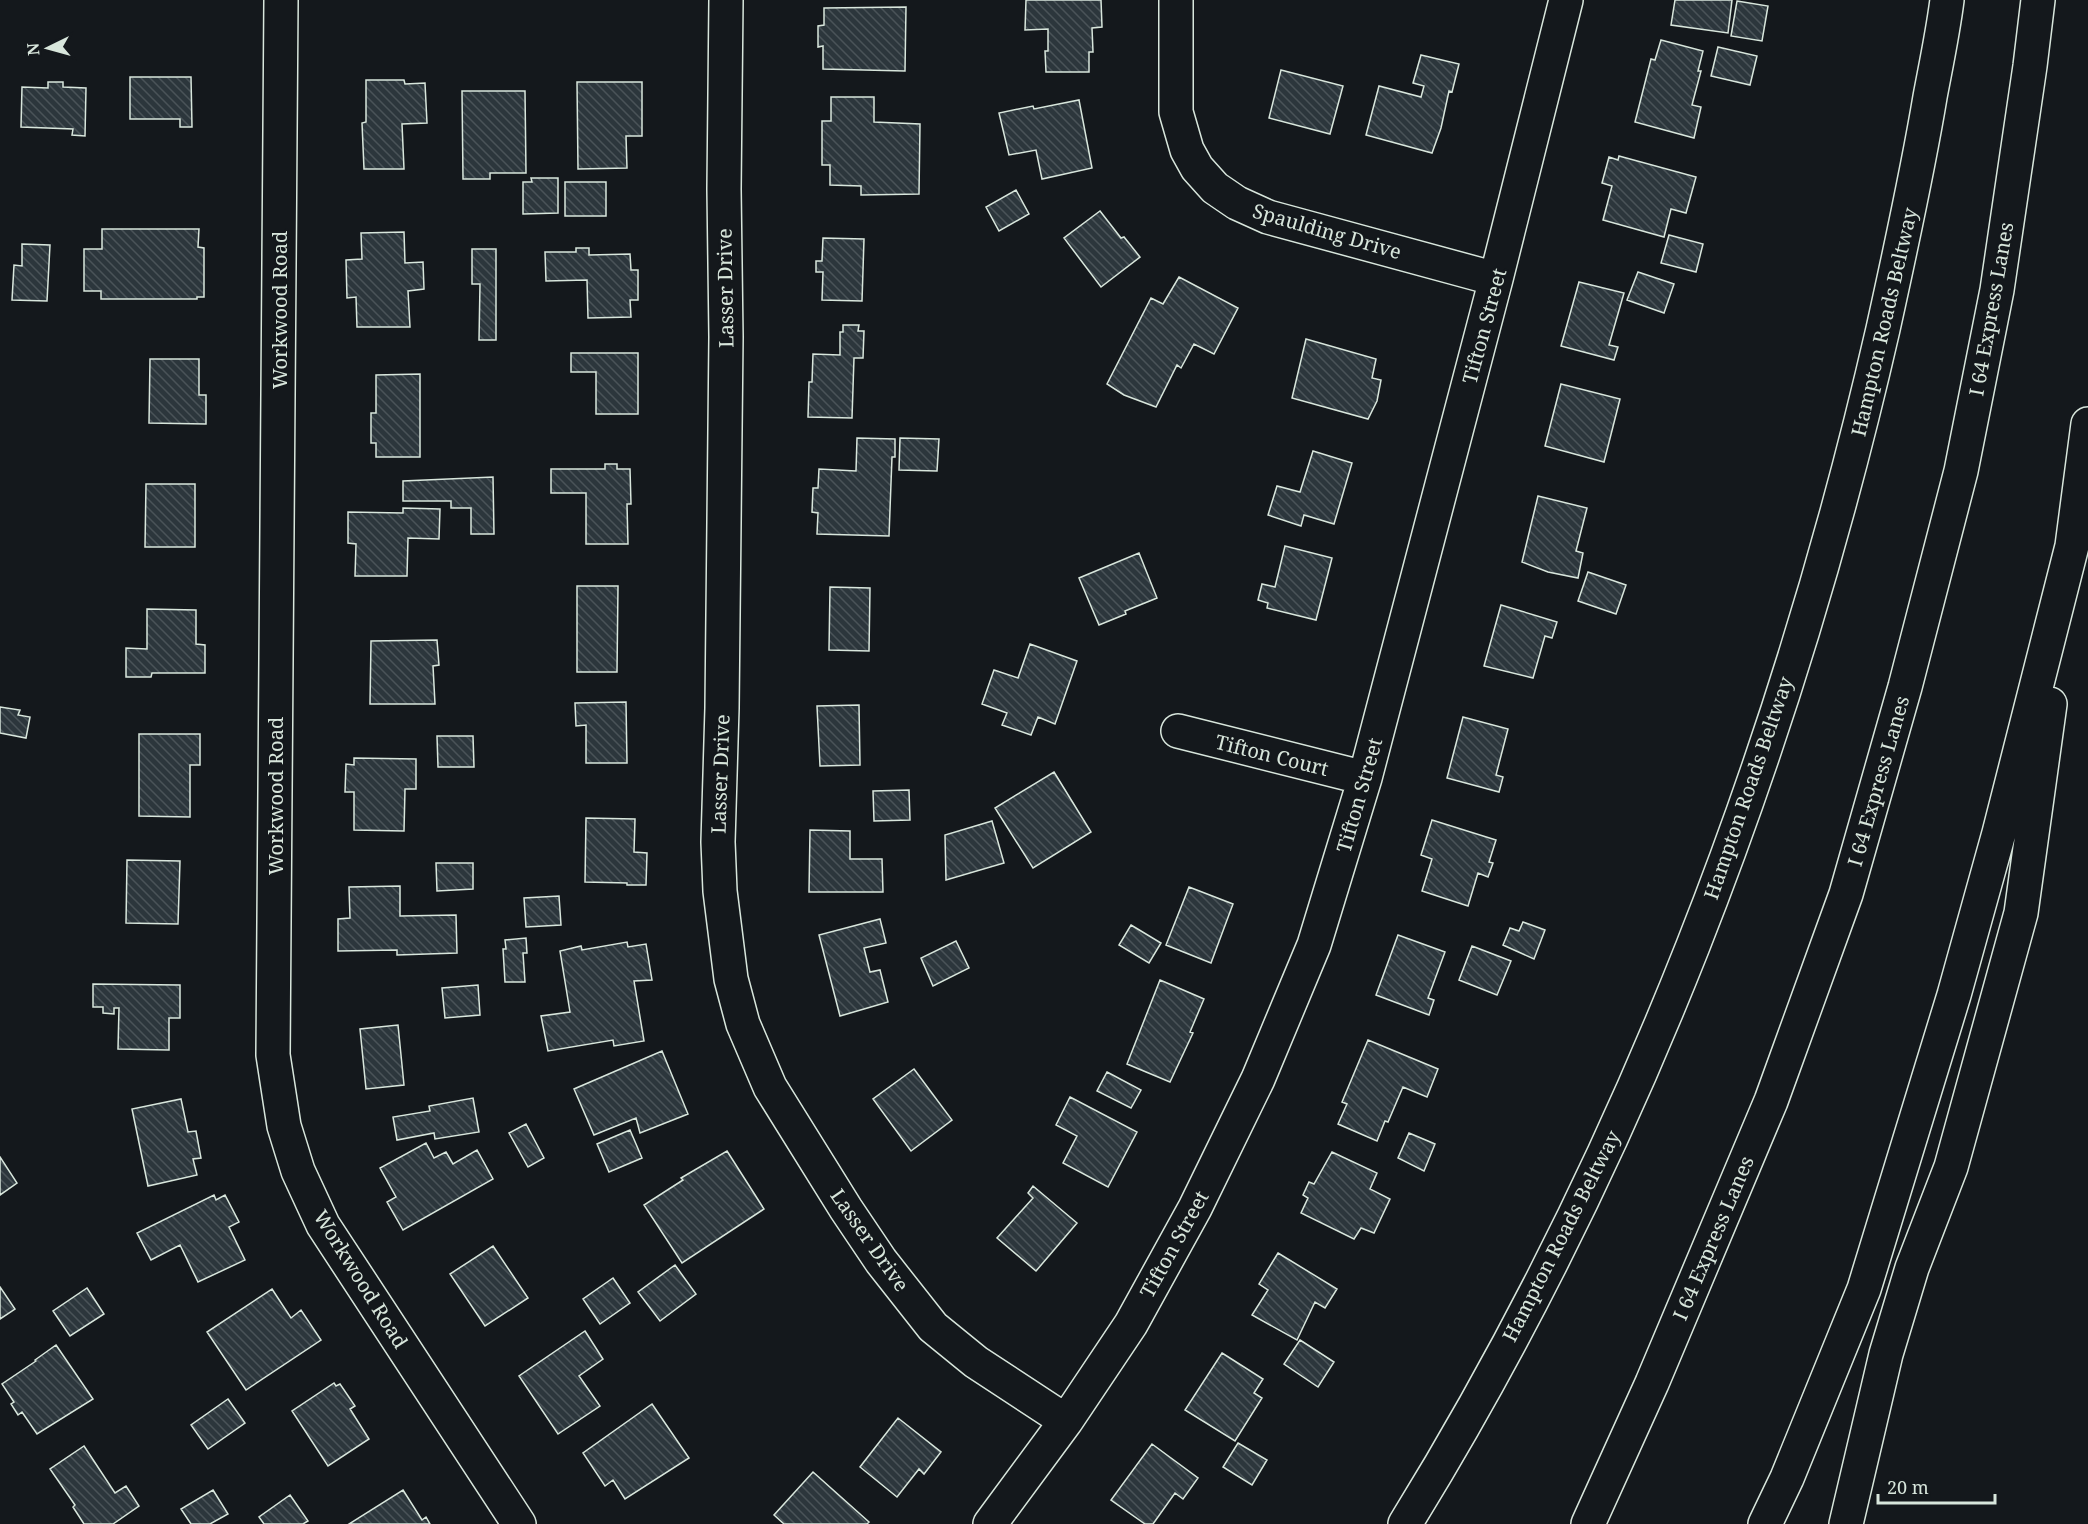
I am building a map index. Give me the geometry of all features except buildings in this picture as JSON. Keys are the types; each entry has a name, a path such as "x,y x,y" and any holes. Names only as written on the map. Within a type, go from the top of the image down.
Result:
{"main road":[{"name":"Workwood Road","path":"281,0 273,1055 284,1126 298,1171 323,1225 519,1524"},
{"name":"Lasser Drive","path":"726,0 724,189 726,337 722,708 718,842 720,891 731,979 743,1024 770,1088 881,1261 933,1327 976,1362 1066,1421"},
{"name":"Spaulding Drive","path":"1176,0 1176,112 1187,150 1197,168 1215,188 1237,204 1268,217 1496,279"},
{"name":"Tifton Street","path":"990,1524 1066,1421 1131,1324 1195,1208 1258,1079 1314,945 1365,778 1496,279 1566,0"},
{"name":"Hampton Roads Beltway","path":"1405,1524 1441,1466 1538,1288 1610,1142 1689,957 1745,806 1808,614 1862,420 1912,199 1947,0"},
{"name":"I 64 Express Lanes","path":"1587,1524 1652,1383 1771,1101 1846,894 1905,687 1961,471 1997,290 2029,78 2038,0"},
{"path":"1846,1524 1886,1354 1912,1268 1951,1167 2021,913 2088,424"},
{"path":"1765,1524 1787,1478 1864,1289 1954,995 1999,833 2073,546"},
{"name":"Tifton Court","path":"1178,731 1365,778"},
{"path":"1393,1524 1441,1466"}]}
